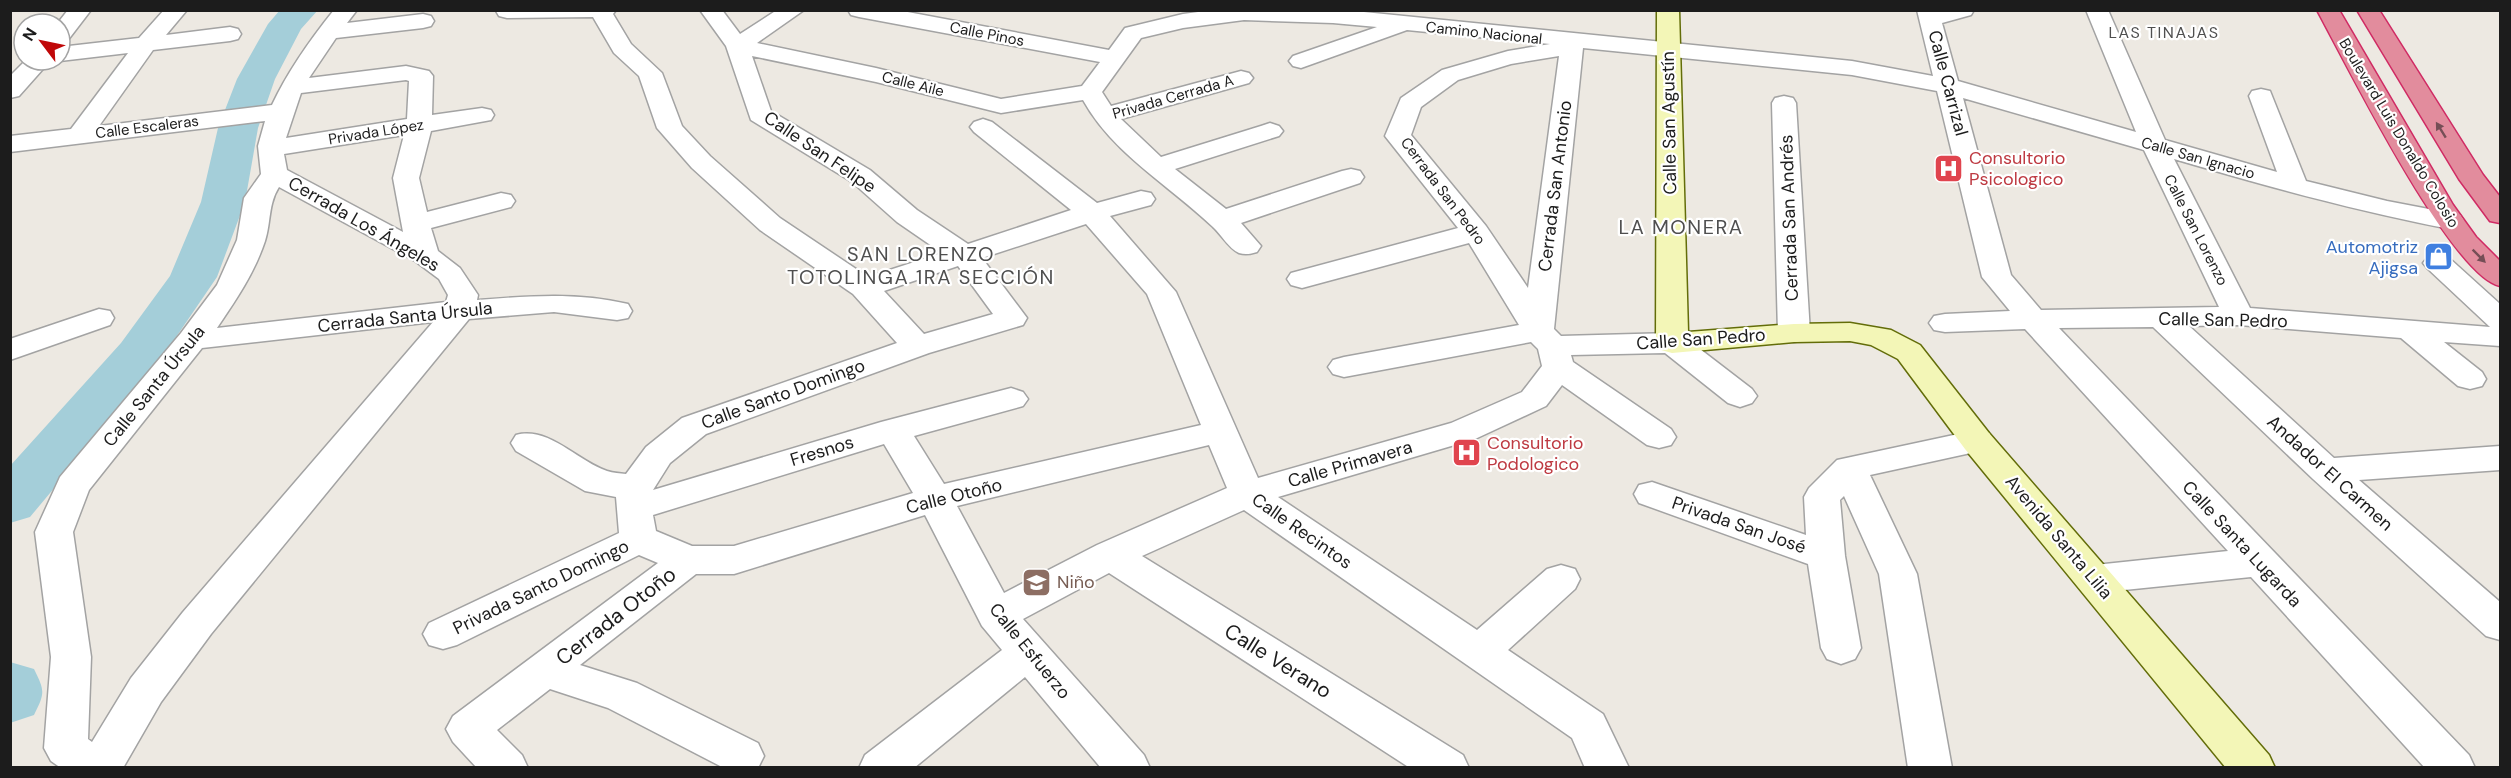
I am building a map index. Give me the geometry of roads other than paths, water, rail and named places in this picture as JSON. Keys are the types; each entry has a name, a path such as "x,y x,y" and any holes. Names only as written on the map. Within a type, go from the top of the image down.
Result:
{"highway":[{"name":"Boulevard Luis Donaldo Colosio","path":"2328,10 2450,220 2466,243 2500,277"},
{"path":"2368,10 2472,179 2500,215"}],"street":[{"path":"79,136 146,44 176,10"},
{"name":"Calle Santa Úrsula","path":"346,10 328,32 291,87 283,111 273,161 258,198 251,240 231,286 192,340 73,486 54,532 71,657 66,748 99,768 146,690 197,623 460,310"},
{"name":"Calle San Felipe","path":"711,10 737,46 760,115 861,176 908,216 964,254 1012,318"},
{"path":"737,46 793,10"},
{"name":"Calle Pinos","path":"859,10 1115,58"},
{"name":"Calle San Agustín","path":"1668,10 1672,343"},
{"path":"1930,15 1963,10"},
{"name":"Calle San Lorenzo","path":"2097,10 2154,145 2239,316"},
{"path":"507,11 603,11 622,48 650,73 670,128 701,162 770,224 864,288 918,346"},
{"name":"Camino Nacional","path":"1090,92 1115,58 1127,25 1244,13 1408,18 1572,45 1667,50 1779,82 1852,68 1949,86"},
{"name":"Calle Carrizal","path":"1930,15 1997,277 2033,319"},
{"path":"1300,61 1408,18"},
{"path":"328,32 414,22 354,79"},
{"path":"72,53 230,34"},
{"name":"Cerrada San Pedro","path":"1550,348 1476,232 1398,136 1410,103 1450,75 1508,58 1572,45"},
{"name":"Cerrada San Antonio","path":"1550,348 1572,45"},
{"name":"Calle Aile","path":"737,46 876,75 1000,106 1090,92"},
{"path":"10,91 28,72"},
{"path":"291,87 406,73 421,76 419,126 405,178 415,224 425,255"},
{"name":"Privada Cerrada A","path":"1104,117 1241,78"},
{"name":"Cerrada San Andrés","path":"1779,82 1794,333"},
{"name":"Calle San Ignacio","path":"1949,86 2295,186 2387,209 2450,220"},
{"path":"1090,92 1104,117 1156,167 1222,220 1247,246"},
{"path":"2261,96 2295,186"},
{"name":"Calle Escaleras","path":"10,144 283,111"},
{"name":"Privada López","path":"273,161 419,126 482,115"},
{"name":"Calle Recintos","path":"982,127 1092,213 1161,292 1248,494 1588,726 1607,768"},
{"path":"1156,167 1270,131"},
{"name":"Cerrada Los Ángeles","path":"273,161 425,255 450,274 463,295 460,310"},
{"path":"1222,220 1351,177"},
{"path":"864,288 1141,199"},
{"path":"415,224 501,201"},
{"path":"1302,279 1476,232"},
{"path":"2438,263 2500,320"},
{"name":"Cerrada Santa Úrsula","path":"192,340 460,310 554,303 617,311"},
{"name":"Calle San Pedro","path":"1945,323 2033,319 2239,316 2500,337"},
{"path":"10,350 99,318"},
{"name":"Calle Santo Domingo","path":"636,512 658,455 694,426 918,346 1012,318"},
{"name":"Andador El Carmen","path":"2162,318 2326,471 2500,626"},
{"name":"Calle Santa Lugarda","path":"2033,319 2453,768"},
{"path":"2410,330 2470,379"},
{"name":"Calle San Pedro","path":"1344,367 1550,348 1672,343 1794,333 1850,332"},
{"name":"Avenida Santa Lilia","path":"1850,332 1880,337 1909,352 1977,441 2253,768"},
{"path":"1672,343 1740,396"},
{"path":"1550,348 1659,437"},
{"name":"Calle Primavera","path":"996,615 1110,555 1248,494 1463,431 1534,399 1550,348"},
{"name":"Fresnos","path":"636,512 893,430 1011,399"},
{"name":"Calle Esfuerzo","path":"893,430 935,499 996,615 1128,768"},
{"name":"Calle Otoño","path":"688,560 734,560 935,499 1222,431"},
{"path":"1930,768 1898,573 1849,468 1977,441"},
{"path":"528,443 598,482 636,512 688,560"},
{"path":"2326,471 2500,458"},
{"name":"Privada San José","path":"1841,648 1826,555 1822,497 1849,468"},
{"name":"Privada San José","path":"1652,494 1826,555"},
{"name":"Privada Santo Domingo","path":"443,634 636,512"},
{"name":"Calle Verano","path":"1110,555 1447,768"},
{"name":"Cerrada Otoño","path":"506,768 468,729 688,560"},
{"path":"2095,579 2258,562"},
{"path":"1479,652 1561,579"},
{"path":"881,768 1028,652"},
{"name":"Cerrada Otoño","path":"544,671 622,695 742,756"}],"waterway":[{"path":"10,503 139,354 193,277 223,202 238,128 256,79 286,24 301,10"},
{"path":"10,688 10,696"}],"place":[{"name":"Consultorio Psicologico","path":"1948,168"},
{"name":"Automotriz Ajigsa","path":"2439,257"},
{"name":"Consultorio Podologico","path":"1466,453"},
{"name":"Niño","path":"1036,582"}],"district":[{"name":"LAS TINAJAS","path":"2164,32"},
{"name":"LA MONERA","path":"1681,227"},
{"name":"SAN LORENZO TOTOLINGA 1RA SECCIÓN","path":"921,266"}]}
